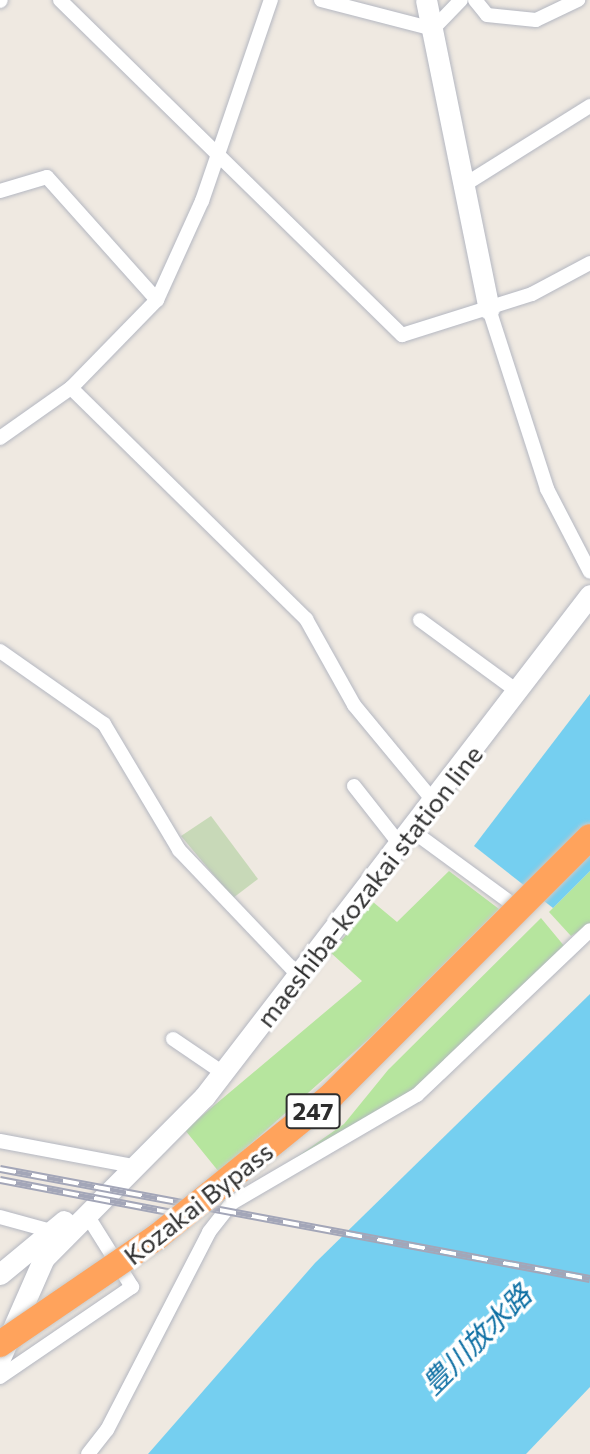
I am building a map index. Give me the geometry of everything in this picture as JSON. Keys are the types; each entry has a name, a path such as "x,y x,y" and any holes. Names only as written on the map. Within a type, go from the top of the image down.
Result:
{"highway":[{"name":"Kozakai Bypass","path":"0,1343 157,1237 331,1096 590,836"}],"main road":[{"path":"426,0 489,309"},
{"name":"maeshiba-kozakai station line","path":"0,1358 38,1268 223,1073 301,978 590,595"},
{"name":"maeshiba-kozakai station line","path":"0,1274 134,1166"}],"street":[{"path":"60,0 402,335 489,309 590,263"},
{"path":"0,438 71,388 157,300 218,153 271,0"},
{"path":"321,0 433,29 461,0"},
{"path":"475,0 486,15 536,20 578,0"},
{"path":"464,185 590,106"},
{"path":"0,191 47,177 157,300"},
{"path":"489,309 547,489 590,572"},
{"path":"71,388 306,620 354,705 435,803"},
{"path":"420,620 517,691"},
{"path":"0,651 104,724 179,850 301,978"},
{"path":"354,786 408,839 507,901"},
{"path":"88,1454 107,1430 209,1232 232,1203 417,1094 590,930"},
{"path":"173,1039 223,1073"},
{"path":"0,1141 134,1166"},
{"path":"0,1377 132,1287 87,1215"},
{"path":"0,1217 51,1231"}],"green space":[{"path":"211,816 258,879 233,898 181,836"},
{"path":"449,871 499,909 372,1036 219,1172 185,1130 362,981 331,953 373,902 397,922"},
{"path":"590,871 590,924 571,936 549,912"},
{"path":"541,918 565,947 417,1087 271,1175 344,1124 388,1070"}],"water":[{"path":"590,694 590,871 553,908 474,846"},
{"name":"豊川放水路","path":"590,994 590,1387 526,1454 148,1454 315,1263"}],"railway":[{"path":"0,1169 590,1279"},
{"path":"0,1180 179,1214"}]}
